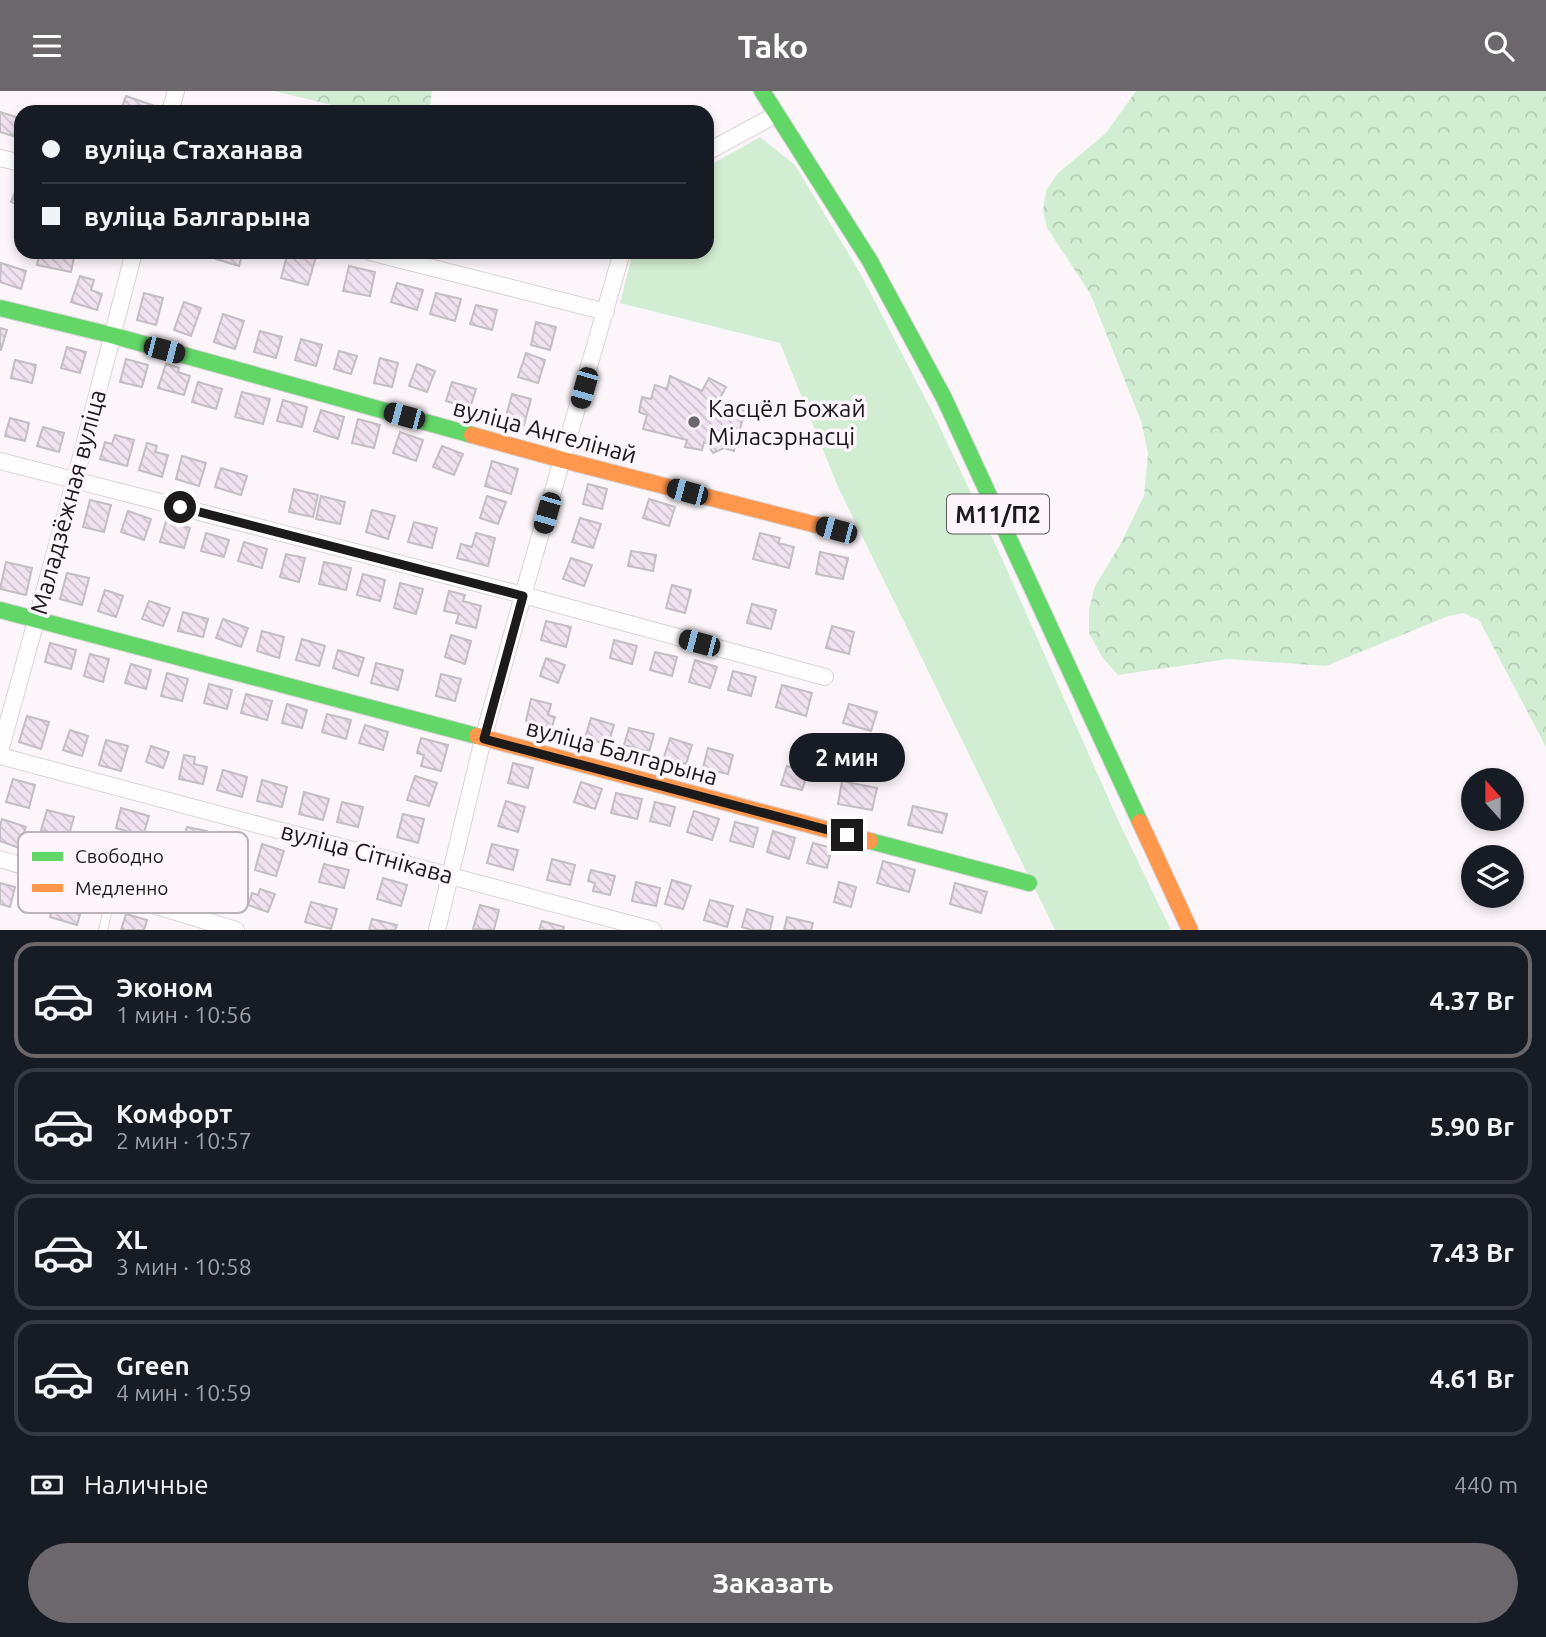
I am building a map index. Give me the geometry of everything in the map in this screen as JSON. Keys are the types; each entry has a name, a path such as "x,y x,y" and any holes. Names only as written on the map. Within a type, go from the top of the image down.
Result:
{"main road":[{"name":"М11/П2","path":"762,91 870,261 944,398 1190,930"},
{"name":"вуліца Ангелінай","path":"0,308 111,335 563,460 836,530"},
{"name":"вуліца Балгарына","path":"0,610 1029,883"}],"street":[{"path":"714,148 777,114"},
{"name":"Маладзёжная вуліца","path":"0,754 132,259"},
{"path":"398,259 606,312"},
{"path":"437,930 484,739 523,596 620,259"},
{"path":"0,461 825,677"},
{"name":"вуліца Сітнікава","path":"0,754 653,930"},
{"path":"0,859 18,864"},
{"path":"179,913 236,930"}],"green space":[{"path":"274,91 432,91 430,105 331,105"},
{"path":"1136,91 1546,91 1546,747 1479,620 1463,613 1446,617 1326,666 1228,659 1118,675 1102,657 1089,633 1089,609 1095,586 1120,545 1144,496 1148,453 1141,421 1090,293 1047,228 1043,210 1046,191 1057,174 1106,133"},
{"path":"760,137 795,165 859,271 936,419 999,552 1118,820 1171,930 1055,930 838,487 780,343 620,303 631,259 714,259 714,163"}],"building":[{"path":"126,96 152,105 123,105"},
{"path":"0,112 14,116 13,136 0,132"},
{"path":"38,259 74,259 71,272 37,265"},
{"path":"216,259 241,259 239,266"},
{"path":"286,259 315,259 308,285 281,278"},
{"path":"1,263 26,271 21,289 0,282"},
{"path":"349,266 375,272 370,296 343,291"},
{"path":"80,276 94,280 91,290 102,294 97,310 71,302"},
{"path":"397,283 423,290 417,310 391,302"},
{"path":"144,293 163,298 156,325 137,320"},
{"path":"436,293 461,299 455,321 430,314"},
{"path":"184,302 201,308 191,336 174,330"},
{"path":"476,305 497,310 492,330 470,324"},
{"path":"223,314 244,321 235,349 214,342"},
{"path":"536,322 556,327 550,350 531,345"},
{"path":"0,328 7,330 1,350 0,350"},
{"path":"260,331 282,337 276,358 254,352"},
{"path":"301,339 322,345 316,366 295,360"},
{"path":"67,347 86,352 80,373 61,368"},
{"path":"339,351 357,356 351,374 334,369"},
{"path":"526,353 545,360 538,383 518,377"},
{"path":"380,358 398,363 392,387 374,383"},
{"path":"126,359 148,365 142,387 120,382"},
{"path":"15,360 36,365 32,383 11,378"},
{"path":"166,364 179,368 178,372 190,376 184,395 158,388"},
{"path":"417,364 435,371 427,392 409,386"},
{"name":"Касцёл Божай Міласэрнасці","path":"670,376 702,391 709,378 726,387 719,400 745,411 734,451 724,448 713,453 704,442 702,450 685,447 687,440 643,429 647,415 639,412 642,397 651,399 655,385 667,389"},
{"path":"198,382 222,389 216,409 192,402"},
{"path":"452,382 476,389 470,408 446,401"},
{"path":"242,392 270,399 263,424 235,417"},
{"path":"512,394 531,399 524,425 505,420"},
{"path":"283,400 307,407 302,427 277,421"},
{"path":"321,410 344,417 338,439 314,431"},
{"path":"10,418 29,423 25,441 5,436"},
{"path":"358,419 380,425 374,448 352,443"},
{"path":"43,427 64,433 59,452 37,446"},
{"path":"400,432 423,440 416,461 393,453"},
{"path":"115,435 134,440 127,466 100,459 105,442 112,444"},
{"path":"147,443 157,446 155,452 168,455 162,477 139,470"},
{"path":"442,446 463,454 454,475 433,467"},
{"path":"182,456 206,463 199,486 176,479"},
{"path":"492,461 518,469 511,494 485,486"},
{"path":"221,468 247,476 241,495 215,487"},
{"path":"588,484 607,489 602,509 583,504"},
{"path":"294,489 318,495 313,517 289,512"},
{"path":"321,496 345,502 340,524 316,519"},
{"path":"487,496 506,502 498,524 480,518"},
{"path":"649,499 675,507 669,526 643,518"},
{"path":"90,500 111,505 104,532 83,527"},
{"path":"372,510 395,516 388,539 366,532"},
{"path":"128,511 151,519 144,540 121,532"},
{"path":"580,518 601,524 593,548 572,542"},
{"path":"166,521 190,528 184,548 160,542"},
{"path":"414,522 437,528 432,548 408,542"},
{"path":"206,533 229,540 224,557 201,551"},
{"path":"476,533 495,538 488,566 457,558 461,544 472,547"},
{"path":"760,533 780,538 778,543 794,547 789,568 753,559"},
{"path":"244,542 267,549 262,568 238,561"},
{"path":"631,551 656,555 653,571 628,566"},
{"path":"820,552 848,558 843,579 816,574"},
{"path":"286,554 305,558 299,582 280,577"},
{"path":"571,558 592,565 584,586 563,579"},
{"path":"6,562 32,568 26,595 0,589"},
{"path":"324,562 351,568 346,590 319,584"},
{"path":"67,573 89,578 82,605 60,599"},
{"path":"363,574 385,580 380,601 357,595"},
{"path":"400,583 423,589 416,614 394,608"},
{"path":"672,585 691,590 685,613 666,608"},
{"path":"105,590 123,596 116,617 98,611"},
{"path":"449,591 465,595 463,601 481,606 476,628 456,623 459,614 444,611"},
{"path":"149,601 170,608 163,626 142,619"},
{"path":"752,604 776,610 771,629 747,623"},
{"path":"183,612 208,619 203,637 178,631"},
{"path":"223,619 248,628 241,647 216,638"},
{"path":"546,621 571,627 566,647 541,640"},
{"path":"832,626 854,632 849,654 826,648"},
{"path":"262,631 284,637 279,658 257,651"},
{"path":"451,635 471,641 465,664 445,657"},
{"path":"302,639 325,646 319,666 296,660"},
{"path":"614,640 637,646 632,664 610,658"},
{"path":"50,643 76,650 71,669 45,662"},
{"path":"338,650 364,658 358,676 333,668"},
{"path":"655,652 677,657 672,676 650,670"},
{"path":"90,654 109,659 103,682 84,676"},
{"path":"546,658 565,665 558,683 540,676"},
{"path":"695,660 717,667 710,688 689,682"},
{"path":"376,663 403,670 398,690 371,683"},
{"path":"131,664 151,670 146,689 125,683"},
{"path":"733,671 756,677 751,696 728,690"},
{"path":"167,673 188,679 182,701 161,696"},
{"path":"441,674 461,679 455,701 436,696"},
{"path":"209,684 232,690 227,709 204,703"},
{"path":"782,685 812,693 806,716 776,707"},
{"path":"246,694 272,701 267,720 241,713"},
{"path":"531,699 551,704 548,715 555,717 552,727 526,721"},
{"path":"287,704 307,710 302,728 282,723"},
{"path":"849,704 877,712 871,731 843,723"},
{"path":"327,714 351,720 346,739 322,732"},
{"path":"27,716 49,722 41,749 19,742"},
{"path":"591,718 614,725 608,745 585,738"},
{"path":"365,725 388,732 383,750 359,743"},
{"path":"629,728 654,734 649,752 624,745"},
{"path":"70,730 88,736 82,756 63,750"},
{"path":"421,738 448,745 441,771 421,766 424,755 417,753"},
{"path":"670,738 692,745 686,764 664,757"},
{"path":"106,740 128,746 121,771 99,765"},
{"path":"151,746 169,752 163,768 146,762"},
{"path":"708,748 733,755 728,774 703,768"},
{"path":"184,755 195,757 194,764 207,767 203,784 179,779"},
{"path":"513,763 533,768 528,788 508,783"},
{"path":"787,766 808,772 802,790 781,785"},
{"path":"223,770 247,777 242,797 217,790"},
{"path":"415,776 437,783 429,806 407,800"},
{"path":"13,779 35,785 29,808 6,802"},
{"path":"262,780 287,787 282,807 257,801"},
{"path":"842,781 877,788 872,810 838,804"},
{"path":"581,782 602,789 595,809 574,802"},
{"path":"304,792 329,799 323,820 299,814"},
{"path":"616,793 642,799 637,819 611,813"},
{"path":"506,801 525,807 518,832 498,826"},
{"path":"342,802 363,807 358,827 337,822"},
{"path":"655,802 675,807 670,826 650,821"},
{"path":"913,806 947,814 942,833 908,825"},
{"path":"121,808 149,816 144,832 116,828"},
{"path":"47,810 74,817 70,832 41,830"},
{"path":"694,811 719,819 712,840 687,832"},
{"path":"403,814 424,819 418,843 397,837"},
{"path":"2,819 26,827 24,832 18,832 18,848 0,841"},
{"path":"735,822 758,828 753,847 730,841"},
{"path":"187,827 207,831 207,832 186,832"},
{"path":"773,831 795,838 789,859 767,852"},
{"path":"813,843 832,848 827,868 807,863"},
{"path":"262,844 284,851 276,876 255,870"},
{"path":"492,844 518,850 513,870 487,863"},
{"path":"552,859 575,865 570,885 547,880"},
{"path":"883,861 915,870 909,892 877,883"},
{"path":"324,864 349,870 344,888 319,882"},
{"path":"591,870 615,876 610,895 593,891 595,883 588,881"},
{"path":"383,878 407,885 401,906 377,899"},
{"path":"672,880 691,886 683,909 665,904"},
{"path":"636,882 660,888 656,906 632,901"},
{"path":"839,882 856,887 851,907 834,902"},
{"path":"0,883 15,887 10,907 0,904"},
{"path":"955,883 987,892 981,913 950,904"},
{"path":"260,889 275,894 268,912 248,905 252,893 258,895"},
{"path":"710,900 733,906 727,927 704,920"},
{"path":"311,902 337,909 331,929 305,922"},
{"path":"480,905 499,910 494,930 473,929"},
{"path":"747,909 773,917 770,930 742,927"},
{"path":"51,913 80,913 77,925 50,917"},
{"path":"126,914 147,920 144,930 121,930"},
{"path":"787,917 813,923 811,930 784,930"},
{"path":"372,919 397,925 395,930 369,930"},
{"path":"542,921 564,927 563,930 539,930"}],"traffic: fast":[{"path":"762,91 870,261 944,398 1140,822"},
{"path":"0,308 111,335 472,435"},
{"path":"0,610 477,736"},
{"path":"870,841 1029,883"}],"traffic: slow":[{"path":"472,435 836,530"},
{"path":"477,736 870,841"},
{"path":"1140,822 1190,930"}],"place":[{"name":"Касцёл Божай Міласэрнасці","path":"694,422"}],"route":[{"path":"180,507 523,596 484,739 847,835"}]}
